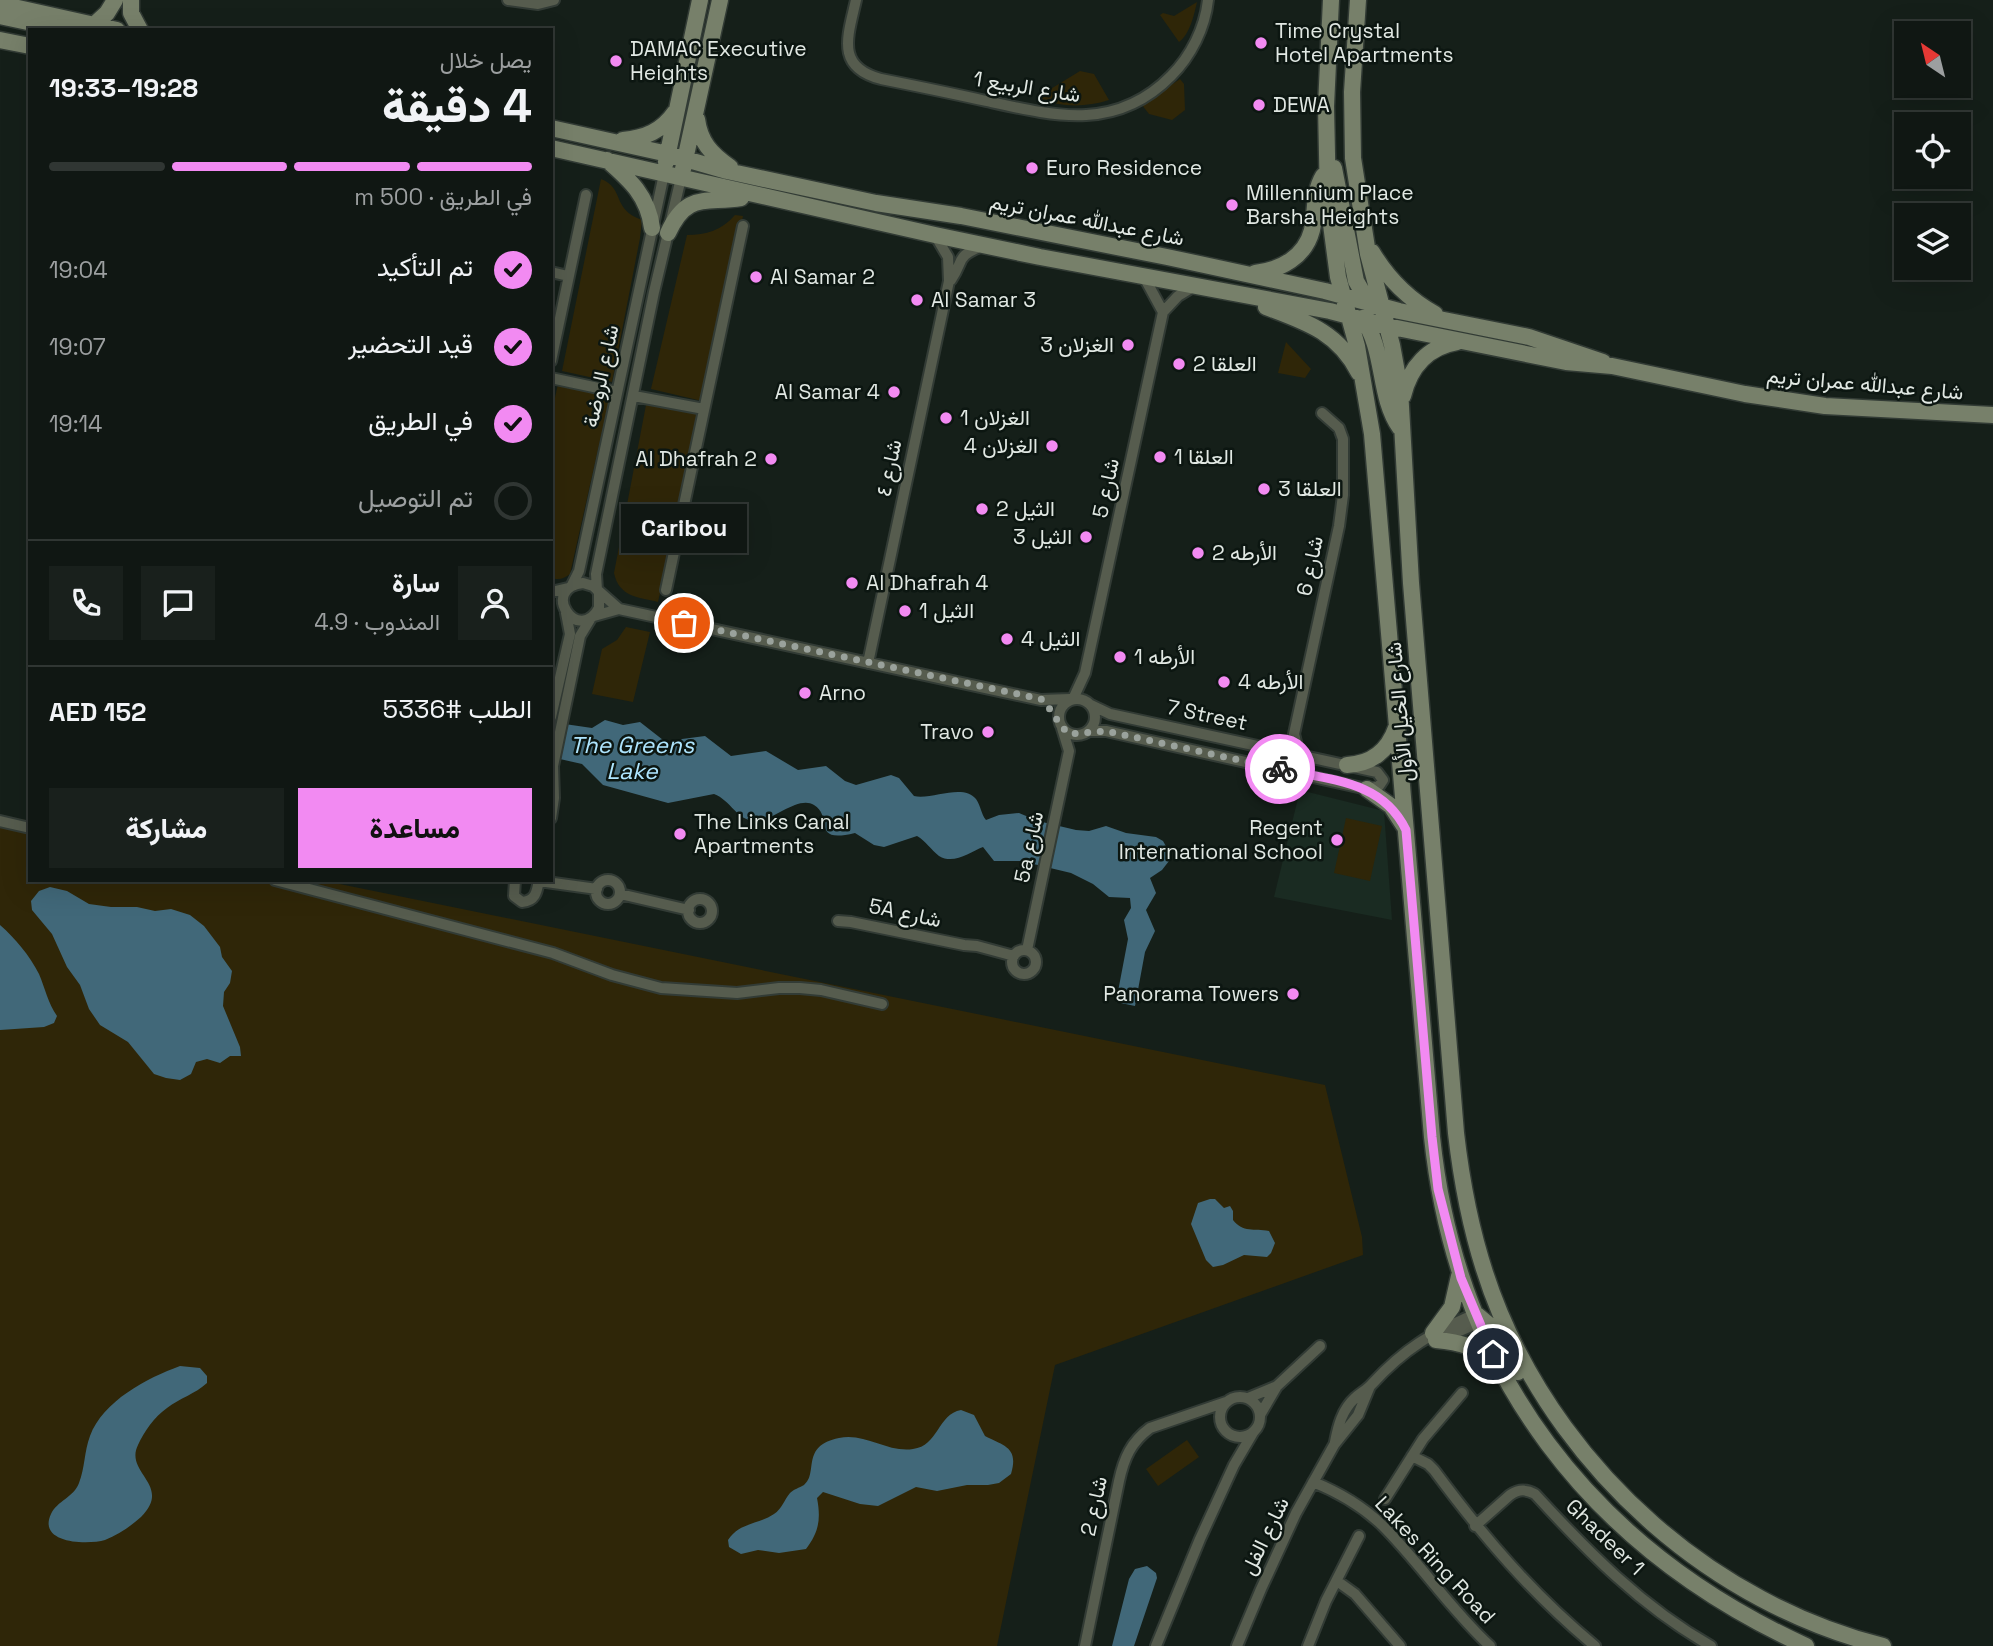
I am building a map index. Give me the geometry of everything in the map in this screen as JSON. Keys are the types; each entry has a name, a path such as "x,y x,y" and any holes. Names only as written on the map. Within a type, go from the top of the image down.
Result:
{"main road":[{"path":"94,24 107,13 115,0"},
{"path":"131,0 131,13 139,28"},
{"path":"664,174 700,0"},
{"path":"681,178 720,0"},
{"name":"شارع الخيل الأول","path":"1331,0 1326,60 1325,150 1330,227 1350,308 1372,434 1435,1163 1444,1215 1460,1276 1484,1311 1506,1325 1570,1438 1602,1476 1656,1526 1694,1556 1778,1607 1823,1627 1883,1646"},
{"name":"شارع الخيل الأول","path":"1358,0 1352,125 1357,191 1380,314 1398,376 1401,401 1414,622 1456,1133 1484,1311 1503,1372 1519,1401 1552,1450 1586,1491 1637,1541 1677,1573 1764,1627 1806,1646"},
{"path":"0,4 109,28"},
{"path":"0,16 56,28"},
{"path":"0,27 28,33"},
{"path":"0,40 28,46"},
{"path":"613,141 650,134 666,123 678,107"},
{"path":"696,110 700,135 709,151 741,174"},
{"name":"شارع عبدالله عمران تريم","path":"553,128 668,154 741,174 876,203 974,218 1325,291 1350,308 1380,314 1404,329 1566,362 1612,366 1799,403 1879,411 1993,415"},
{"name":"شارع عبدالله عمران تريم","path":"553,148 751,195 985,245 1239,293 1450,322 1548,343 1612,366"},
{"path":"1325,150 1335,169 1356,281 1380,314"},
{"path":"605,159 641,193 660,231 693,203 751,195"},
{"path":"1247,274 1281,267 1302,251 1312,229 1317,190 1326,172"},
{"path":"1364,236 1379,264 1400,289 1423,307 1450,322"},
{"path":"1239,293 1261,306 1300,319 1327,334 1349,356 1364,382"},
{"path":"1350,308 1371,332 1387,400 1402,429"},
{"path":"1357,346 1360,337 1367,334 1377,351"},
{"path":"1401,401 1408,379 1422,358 1441,345 1465,341"},
{"path":"1347,765 1363,763 1377,756 1392,737 1397,722"},
{"path":"1367,789 1391,806 1406,830"},
{"path":"1460,1276 1452,1307 1431,1338 1468,1345 1484,1353 1503,1372"},
{"path":"1484,1311 1537,1401 1549,1414 1557,1418"}],"street":[{"path":"508,0 538,4 554,0"},
{"name":"شارع الربيع 1","path":"856,0 847,47 853,64 866,74 1039,113 1079,117 1103,114 1126,106 1153,92 1165,82 1181,64 1196,38 1204,21 1208,0"},
{"name":"شارع الروضة","path":"598,592 596,575 634,396 660,231 664,174"},
{"name":"شارع الروضة","path":"570,587 579,571 617,392 660,231 681,178"},
{"path":"553,351 586,195"},
{"path":"666,590 743,226"},
{"name":"شارع ٤","path":"868,663 949,281 948,257 935,235"},
{"name":"شارع ٤","path":"949,281 964,254 985,245"},
{"path":"553,272 568,276"},
{"path":"1143,275 1163,312 1178,296 1196,285"},
{"name":"شارع 5","path":"1072,699 1085,673 1163,312"},
{"path":"553,378 617,392"},
{"path":"634,396 704,409"},
{"name":"شارع 6","path":"1294,734 1339,526 1343,495 1343,439 1339,428 1322,413"},
{"path":"553,593 588,584 619,609 1041,699 1082,699 1090,704 1096,716 1092,727 1087,732 1070,734 1041,699"},
{"path":"553,802 555,717 570,634 563,597 570,587"},
{"path":"555,717 580,636 601,603 598,592"},
{"path":"553,596 577,620 619,609"},
{"name":"شارع 5","path":"1085,673 1090,704"},
{"path":"1061,726 1059,712 1072,699"},
{"name":"7 Street","path":"1087,732 1106,731 1367,789 1382,784 1380,774 1110,714 1090,704"},
{"name":"5a شارع","path":"1027,950 1069,751 1061,726"},
{"name":"5a شارع","path":"1069,751 1087,732"},
{"path":"1276,750 1294,734 1303,755"},
{"path":"0,821 28,828"},
{"path":"553,879 569,884"},
{"path":"611,880 618,884 620,894 613,903 606,904 599,900 597,889 601,883 611,880"},
{"path":"283,882 553,953 612,975 661,988 737,993 800,988 883,1004"},
{"path":"515,882 514,896 522,902 532,899 539,882"},
{"path":"549,882 597,889"},
{"path":"620,894 689,910"},
{"name":"5A شارع","path":"838,921 964,946 977,946 1014,956"},
{"path":"1027,950 1034,954 1037,962 1030,972 1018,972 1013,965 1014,956 1019,951 1027,950"},
{"name":"شارع الفل","path":"1237,1646 1280,1546 1334,1445 1346,1408 1392,1361 1484,1311"},
{"name":"شارع 2","path":"1156,1646 1185,1571 1260,1415 1277,1386 1320,1346"},
{"name":"شارع 2","path":"1085,1646 1126,1454 1140,1435 1150,1428 1240,1397 1248,1398 1277,1386"},
{"path":"1385,1499 1432,1427 1462,1393"},
{"path":"1248,1398 1254,1402 1260,1415"},
{"path":"1226,1402 1220,1414 1233,1449 1234,1465"},
{"path":"1194,1414 1242,1437 1254,1431"},
{"path":"1412,1456 1434,1470 1475,1526 1531,1590 1595,1646"},
{"name":"Lakes Ring Road","path":"1313,1482 1353,1502 1381,1524 1477,1641 1490,1646"},
{"name":"Ghadeer 1","path":"1475,1526 1516,1491 1535,1494 1614,1576 1658,1612 1711,1646"},
{"path":"1308,1646 1359,1536"},
{"path":"1337,1581 1355,1594 1401,1646"}],"shaded area":[{"path":"1197,2 1189,29 1179,42 1160,15 1163,13 1174,16"},
{"path":"1080,71 1094,74 1109,100 1072,105 1036,98"},
{"path":"1180,79 1184,84 1185,110 1172,120 1149,114 1142,105"},
{"path":"601,179 613,188 626,210 642,220 612,382 562,371"},
{"path":"735,215 743,216 702,401 651,389 687,235 713,231"},
{"path":"1286,342 1311,369 1305,378 1278,373"},
{"path":"558,384 610,396 570,574 559,579 553,578 553,407"},
{"path":"646,405 699,415 658,602 630,595 620,587 614,573"},
{"path":"626,627 650,632 633,702 592,694 602,649 617,640"},
{"name":"Regent International School","path":"1300,790 1384,811 1392,920 1274,897"},
{"path":"0,815 28,821 28,882 330,882 1325,1085 1362,1237 1363,1255 1055,1365 997,1646 0,1646"},
{"path":"1346,818 1382,826 1370,881 1334,873"},
{"path":"1187,1440 1199,1457 1158,1486 1146,1469"}],"water":[{"name":"The Greens Lake","path":"605,720 623,725 640,722 672,747 682,739 705,736 731,756 766,751 798,770 826,766 845,781 856,785 891,775 899,778 914,796 955,792 970,794 976,799 986,820 999,815 1019,813 1038,821 1076,830 1089,831 1106,826 1126,833 1156,837 1163,841 1167,848 1169,861 1150,878 1156,893 1146,910 1155,931 1145,952 1135,1006 1116,1002 1128,939 1124,920 1131,908 1130,898 1109,897 1093,884 1071,873 1021,861 994,861 983,847 962,857 950,859 939,856 917,836 884,847 874,845 855,833 832,835 825,828 820,810 808,803 794,805 764,820 751,821 714,794 668,803 603,785 582,764 553,757 553,722 592,728"},
{"path":"50,887 67,891 89,904 155,911 171,909 190,915 204,926 220,947 222,957 232,971 230,983 224,992 223,1006 240,1047 241,1056 230,1056 220,1063 207,1059 196,1062 191,1074 180,1080 154,1074 128,1042 100,1025 89,1009 80,985 67,967 52,934 32,910 31,901 39,891"},
{"path":"0,925 22,948 39,974 57,1016 54,1023 44,1027 0,1030"},
{"path":"1215,1199 1224,1208 1230,1206 1233,1220 1241,1227 1269,1231 1275,1243 1271,1253 1267,1257 1244,1255 1213,1267 1206,1260 1191,1224 1198,1203"},
{"path":"180,1366 200,1368 207,1376 207,1383 162,1412 138,1445 135,1455 137,1464 152,1496 149,1506 133,1524 105,1540 77,1542 57,1537 49,1524 51,1514 77,1488 88,1442 96,1423 128,1392"},
{"path":"961,1410 974,1415 985,1436 1004,1445 1011,1453 1011,1474 999,1483 967,1485 937,1491 916,1487 878,1506 860,1504 823,1492 817,1498 819,1519 816,1531 806,1549 779,1553 758,1550 741,1554 729,1547 728,1540 733,1534 774,1514 790,1493 804,1485 808,1480 815,1453 827,1442 848,1437 894,1448 913,1449 928,1442 947,1417"},
{"path":"1147,1566 1156,1573 1157,1578 1134,1646 1112,1646 1129,1579 1135,1569"}],"way so far":[{"path":"684,623 1041,699 1052,710 1062,728 1070,734 1106,731 1280,769"}],"place":[{"name":"Time Crystal Hotel Apartments","path":"1261,43"},
{"name":"DAMAC Executive Heights","path":"616,61"},
{"name":"DEWA","path":"1259,105"},
{"name":"Euro Residence","path":"1032,168"},
{"name":"Millennium Place Barsha Heights","path":"1232,205"},
{"name":"Al Samar 2","path":"756,277"},
{"name":"Al Samar 3","path":"917,300"},
{"name":"الغزلان 3","path":"1128,345"},
{"name":"العلقا 2","path":"1179,364"},
{"name":"Al Samar 4","path":"894,392"},
{"name":"الغزلان 1","path":"946,418"},
{"name":"الغزلان 4","path":"1052,446"},
{"name":"العلقا 1","path":"1160,457"},
{"name":"Al Dhafrah 2","path":"771,459"},
{"name":"العلقا 3","path":"1264,489"},
{"name":"الثيل 2","path":"982,509"},
{"name":"الثيل 3","path":"1086,537"},
{"name":"الأرطه 2","path":"1198,553"},
{"name":"Al Dhafrah 4","path":"852,583"},
{"name":"الثيل 1","path":"905,611"},
{"name":"Caribou","path":"684,623"},
{"name":"الثيل 4","path":"1007,639"},
{"name":"الأرطه 1","path":"1120,657"},
{"name":"الأرطه 4","path":"1224,682"},
{"name":"Arno","path":"805,693"},
{"name":"Travo","path":"988,732"},
{"name":"The Links Canal Apartments","path":"680,834"},
{"name":"Regent International School","path":"1337,840"},
{"name":"Panorama Towers","path":"1293,994"}],"route":[{"path":"1280,769 1367,789 1382,797 1391,806 1406,830 1438,1189 1461,1278 1493,1354"}]}
